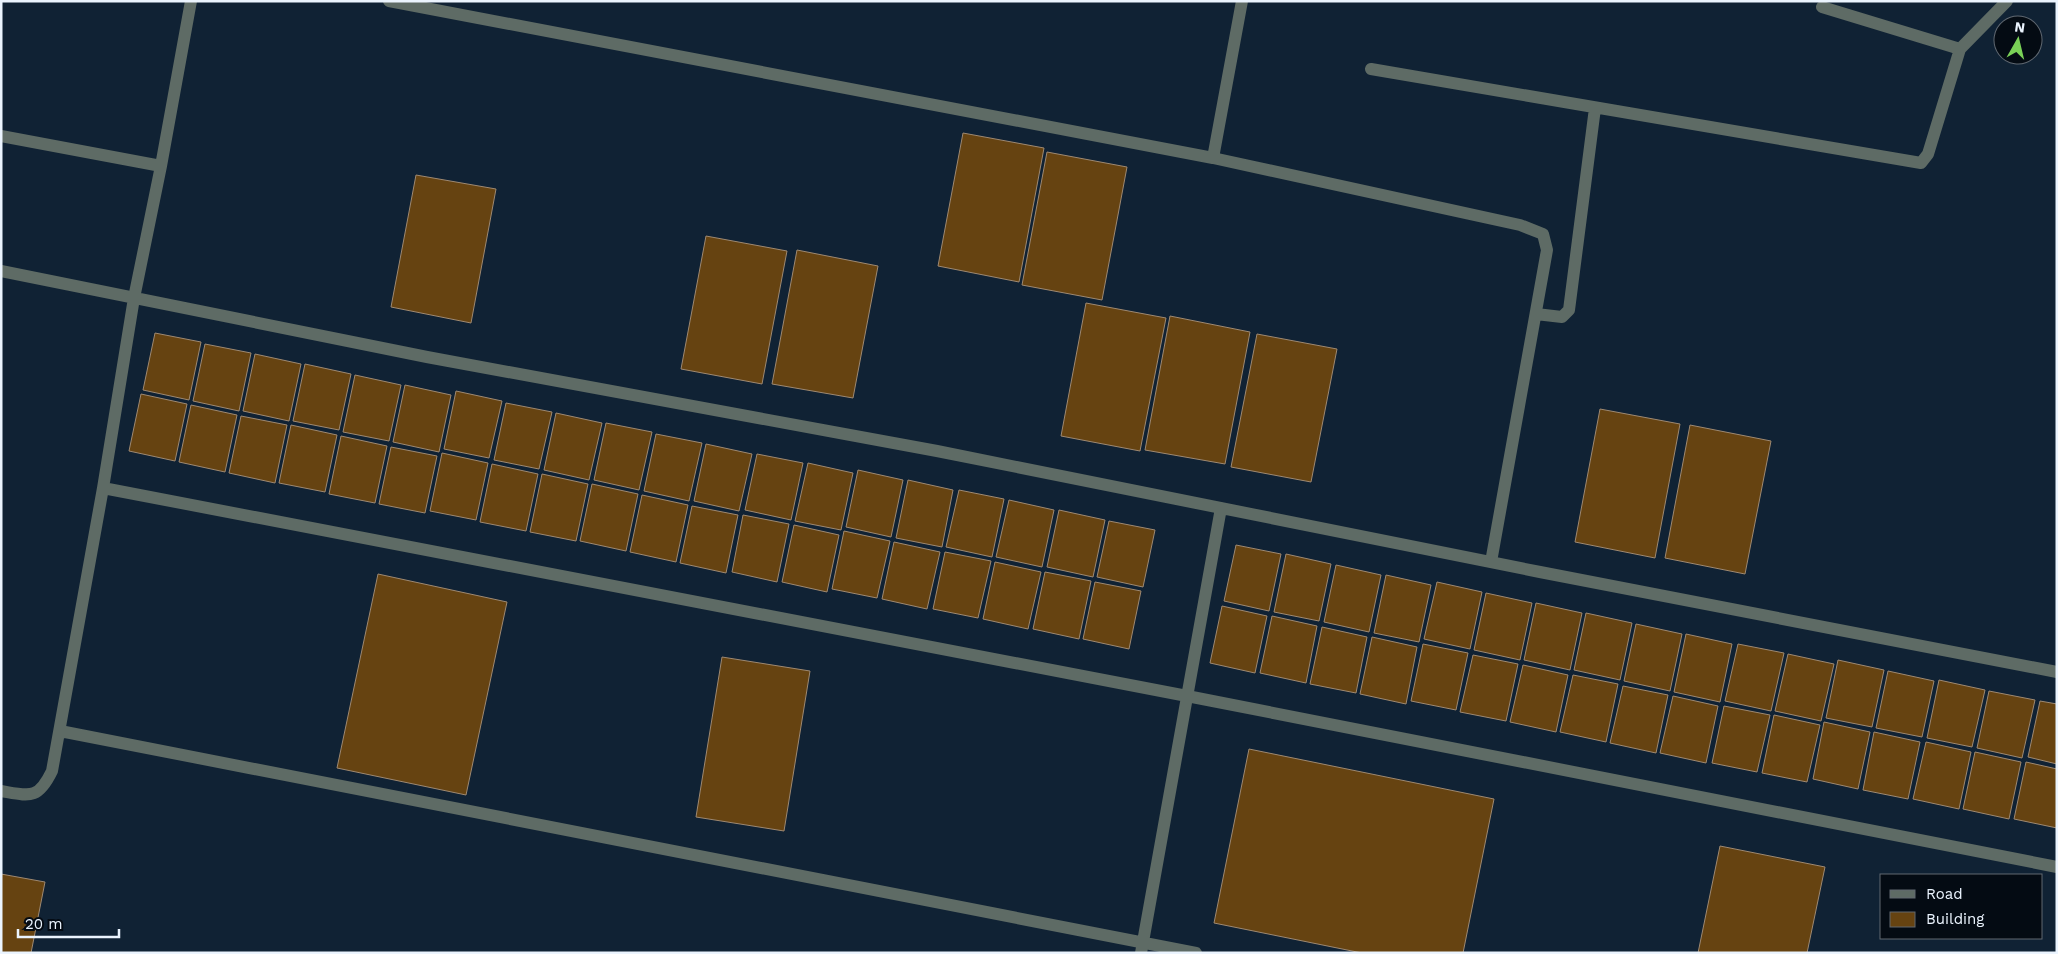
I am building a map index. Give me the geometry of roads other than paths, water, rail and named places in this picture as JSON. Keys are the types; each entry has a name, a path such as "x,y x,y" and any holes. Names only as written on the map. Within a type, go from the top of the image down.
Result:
{"street":[{"path":"1,792 28,795 39,792 52,771 103,488 134,298 161,166 191,1"},
{"path":"389,1 1213,158 1520,225 1543,234 1547,250 1490,562"},
{"path":"1213,158 1242,1"},
{"path":"1370,68 1921,164 1928,154 1960,49 2007,1"},
{"path":"1822,7 1960,49"},
{"path":"1536,314 1562,317 1569,310 1595,108"},
{"path":"1,136 161,166"},
{"path":"1,271 427,357 927,449 1490,562 2057,672"},
{"path":"103,488 1187,696 2057,867"},
{"path":"1142,948 1221,508"},
{"path":"60,731 1142,948 1196,953"}]}
